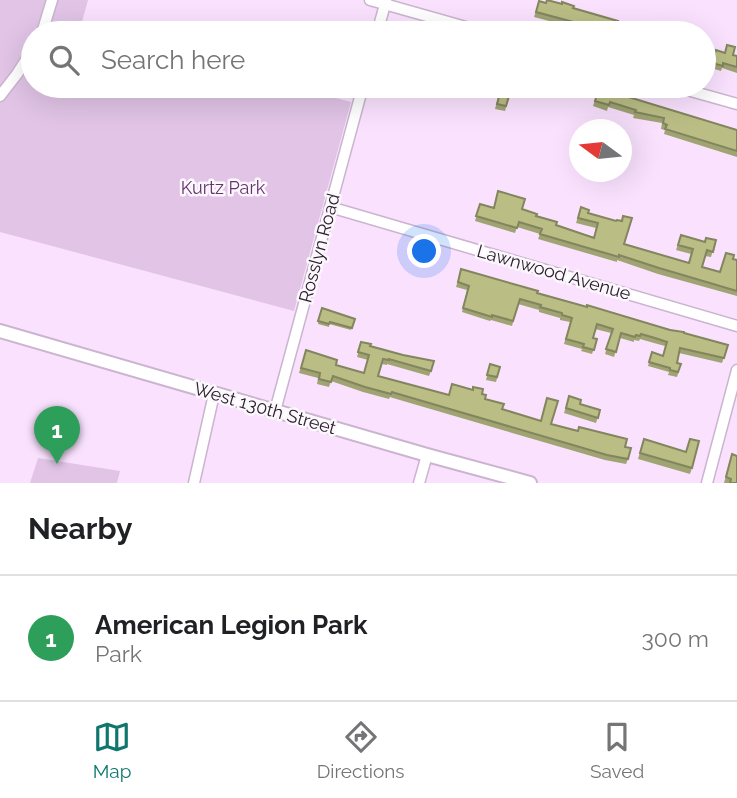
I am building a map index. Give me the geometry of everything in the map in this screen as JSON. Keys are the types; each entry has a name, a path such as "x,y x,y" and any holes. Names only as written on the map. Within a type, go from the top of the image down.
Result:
{"main road":[{"name":"West 130th Street","path":"0,331 530,483"}],"street":[{"path":"46,21 52,0"},
{"path":"370,0 386,2 449,21"},
{"path":"380,21 386,2"},
{"path":"0,96 21,69"},
{"name":"Rosslyn Road","path":"275,411 360,98"},
{"path":"716,98 737,104"},
{"name":"Lawnwood Avenue","path":"330,207 737,326"},
{"path":"707,483 737,370"},
{"path":"194,483 214,394"},
{"path":"419,483 427,455"}],"green space":[{"name":"Kurtz Park","path":"0,0 88,0 82,21 21,21 21,98 336,98 351,102 294,311 0,232"},
{"path":"38,458 120,471 117,483 30,483"}],"building":[{"path":"547,0 562,2 574,6 573,8 618,21 570,21 536,12 539,1 546,3"},
{"path":"727,45 735,47 733,55 737,56 737,67 716,64 716,50 725,53"},
{"path":"499,98 508,98 506,106 497,104"},
{"path":"596,98 632,98 737,130 737,151 665,129 667,125 663,123 664,118 635,112 636,110 610,102 609,105 595,101"},
{"path":"498,191 525,199 522,209 537,214 536,216 594,238 598,223 578,218 581,207 589,210 588,213 616,221 622,221 623,216 632,218 624,244 689,263 693,249 678,245 681,235 705,242 706,238 716,240 713,252 707,250 702,267 720,272 726,253 734,255 733,259 737,260 737,291 540,234 542,229 519,222 517,228 476,216 480,204 494,208"},
{"path":"461,269 538,291 537,293 728,345 724,358 680,348 677,363 681,364 678,372 649,362 652,352 663,356 667,342 655,338 621,333 616,352 606,349 613,329 597,324 593,338 597,339 594,350 566,339 572,318 540,307 541,305 520,299 513,321 463,308 469,286 458,282"},
{"path":"322,308 355,319 352,328 318,321"},
{"path":"361,342 434,361 431,371 383,359 378,376 449,395 452,384 473,390 473,387 483,389 485,399 504,404 502,409 541,421 547,398 558,401 551,424 578,431 579,427 627,439 625,447 631,448 628,459 333,376 331,382 319,379 320,373 301,368 306,350 337,360 336,365 364,373 369,355 358,352"},
{"path":"490,364 500,367 497,377 487,375"},
{"path":"569,396 581,400 580,404 600,410 598,418 566,408"},
{"path":"644,439 686,452 690,439 699,441 692,468 640,453"},
{"path":"732,454 737,456 737,483 730,483 731,479 726,477"}],"place":[{"name":"American Legion Park","path":"57,464"}]}
